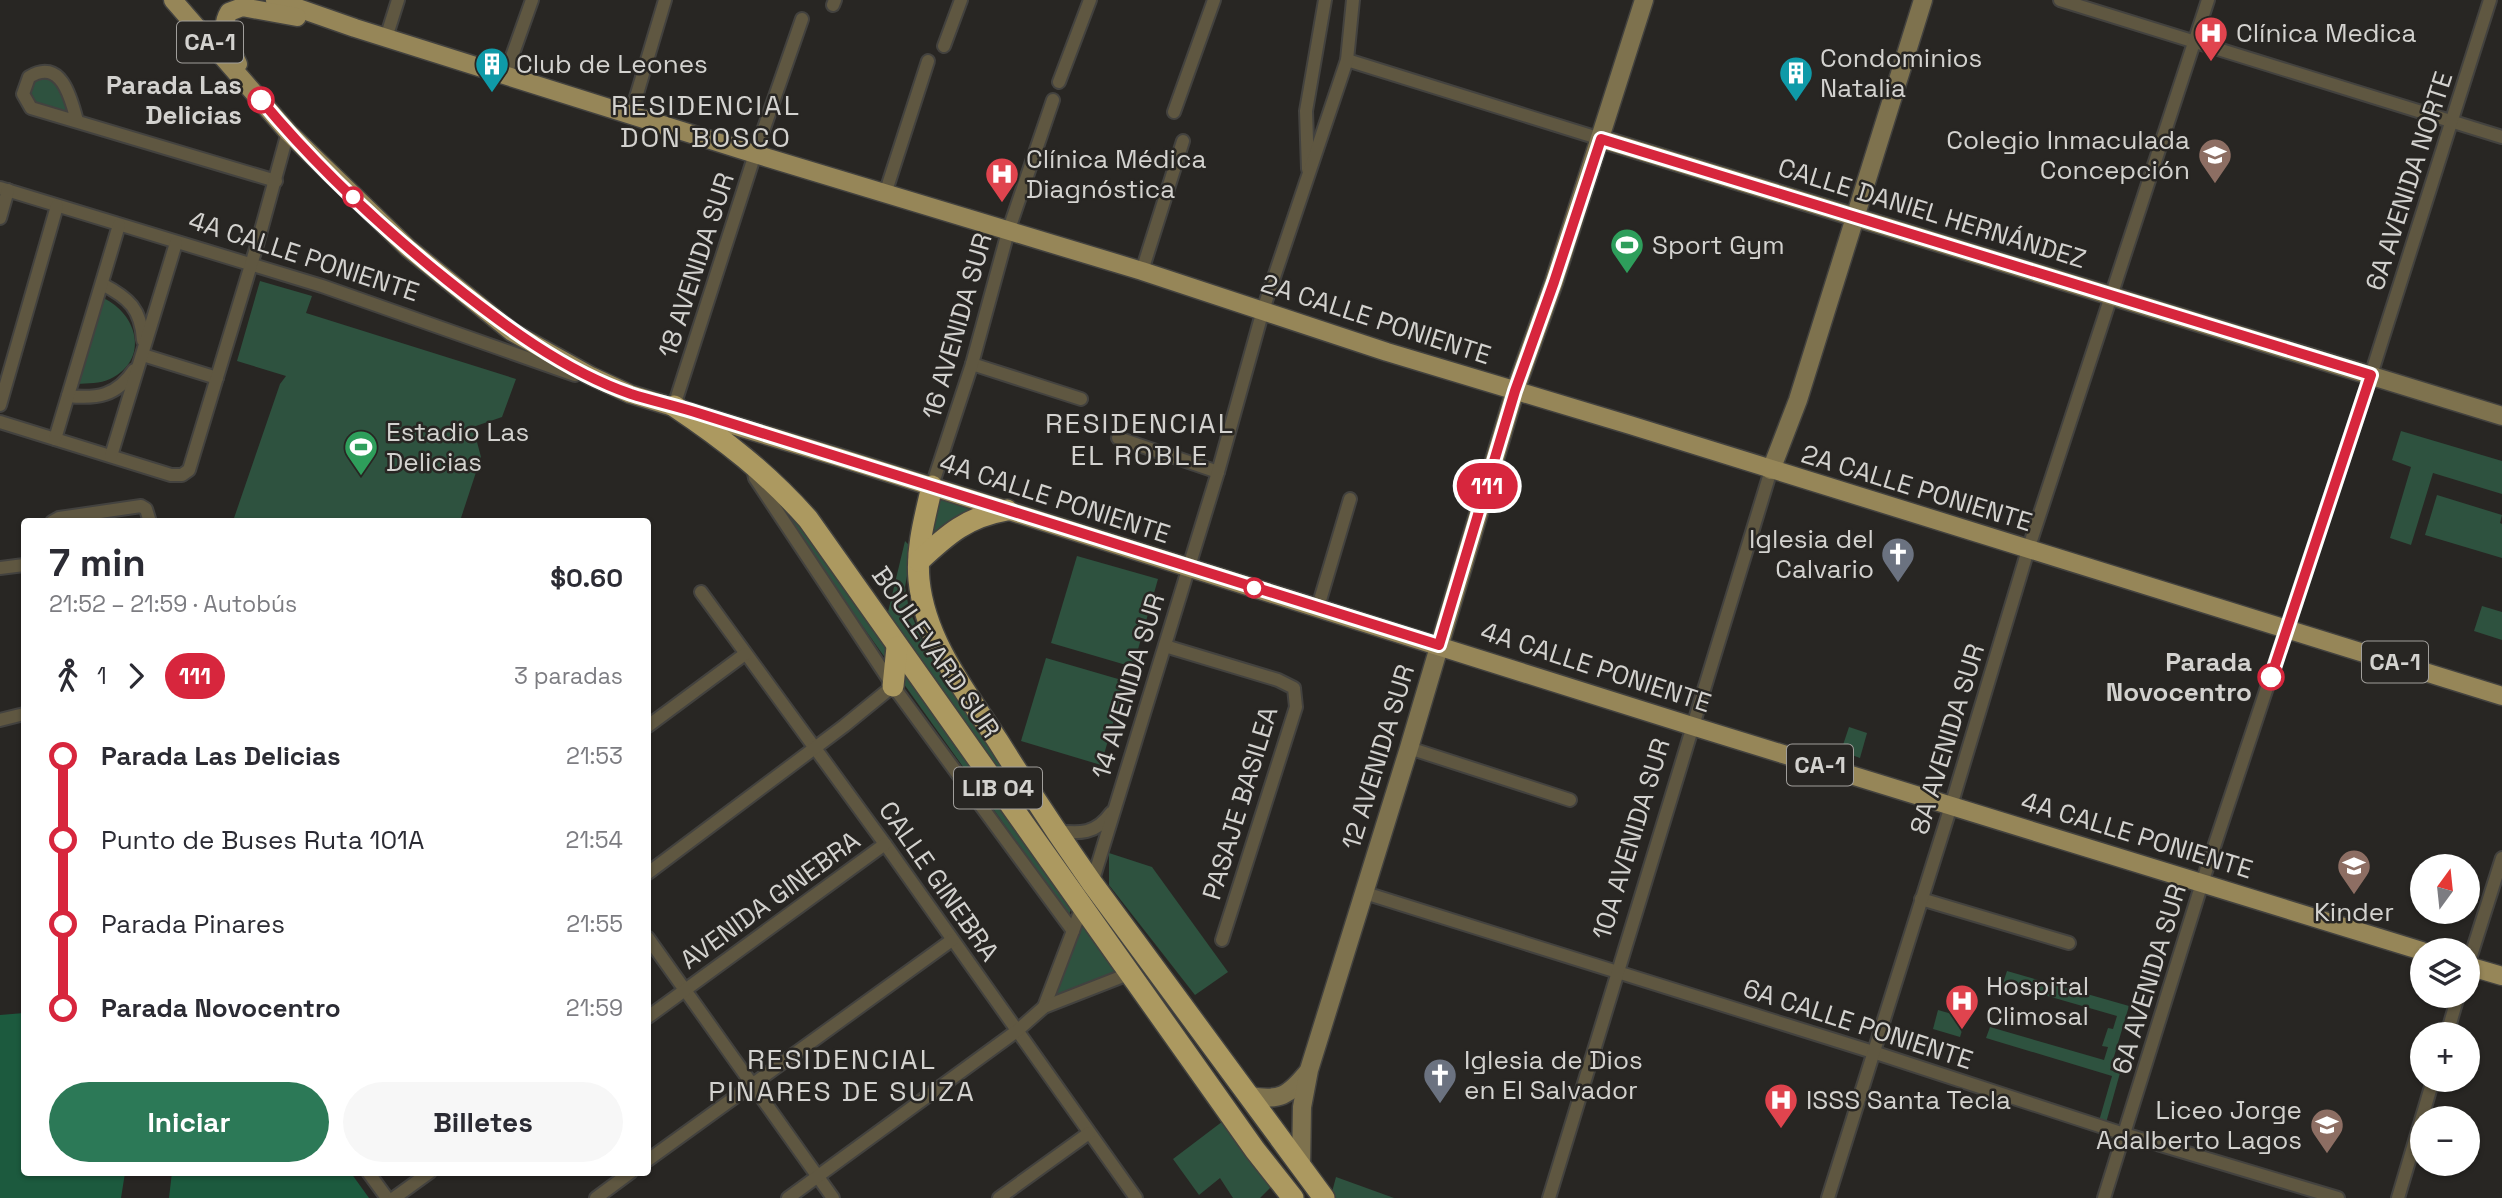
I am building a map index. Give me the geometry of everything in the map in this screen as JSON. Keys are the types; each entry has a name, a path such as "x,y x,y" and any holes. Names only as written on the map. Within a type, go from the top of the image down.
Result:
{"highway":[{"name":"BOULEVARD SUR","path":"674,406 725,440 753,464 807,519 1255,1150 1293,1198"},
{"name":"BOULEVARD SUR","path":"932,486 919,547 919,561 923,601 938,645 949,667 1055,831 1324,1198"},
{"path":"919,561 959,526 987,514 1007,510"},
{"path":"893,686 897,647"}],"main road":[{"name":"CA-1","path":"173,0 288,132 408,248 512,332 591,376 630,394 674,406"},
{"name":"CA-1","path":"275,0 355,28"},
{"path":"248,83 224,30 225,17 234,9 250,8 355,28"},
{"name":"2A CALLE PONIENTE","path":"355,28 755,154 1142,271 1387,352 2502,696"},
{"name":"4A CALLE PONIENTE","path":"674,406 1692,726 2410,947"},
{"path":"2480,969 2502,976"}],"street":[{"path":"386,38 398,0"},
{"path":"505,76 532,0"},
{"path":"631,114 665,0"},
{"path":"944,46 961,0"},
{"path":"1059,82 1090,0"},
{"path":"1174,112 1214,0"},
{"path":"1308,176 1306,111 1325,0"},
{"name":"14 AVENIDA SUR","path":"1092,883 1218,472 1263,310 1347,60 1353,0"},
{"name":"12 AVENIDA SUR","path":"1301,1168 1302,1107 1309,1070 1409,748 1515,391 1554,282 1644,0"},
{"name":"10A AVENIDA SUR","path":"1549,1198 1771,470 1798,400 1923,0"},
{"path":"2060,0 2502,137"},
{"name":"8A AVENIDA SUR","path":"1828,1198 2028,550 2208,0"},
{"name":"6A AVENIDA NORTE","path":"2371,375 2490,0"},
{"name":"18 AVENIDA SUR","path":"674,406 755,154 802,19"},
{"name":"CALLE DANIEL HERNÁNDEZ","path":"1347,60 2502,416"},
{"path":"886,194 928,61"},
{"path":"77,121 64,83 50,73 38,71 29,76 23,94 31,108 276,181"},
{"name":"16 AVENIDA SUR","path":"932,486 972,364 1008,232 1053,100"},
{"path":"0,422 171,475 182,475 188,470 252,264 288,132"},
{"path":"1142,271 1183,141"},
{"path":"0,218 4,189"},
{"name":"4A CALLE PONIENTE","path":"4,189 322,286 630,394"},
{"path":"0,405 57,206"},
{"path":"55,439 119,225"},
{"path":"111,456 176,243"},
{"path":"68,396 92,398 111,392 127,381 143,355 142,326 135,308 122,294 102,284"},
{"path":"143,355 217,378"},
{"path":"972,364 1081,399"},
{"name":"6A AVENIDA SUR","path":"2104,1198 2202,883 2371,375"},
{"path":"1118,438 1218,472"},
{"path":"753,464 755,478 893,686 1073,931"},
{"path":"1318,607 1350,499"},
{"path":"65,518 141,506 148,512 149,518"},
{"path":"0,568 21,565"},
{"name":"CALLE GINEBRA","path":"701,592 885,844 1136,1198"},
{"name":"PASAJE BASILEA","path":"1165,646 1278,680 1294,688 1296,707 1222,940"},
{"path":"651,724 745,654"},
{"path":"651,871 816,748 893,686"},
{"path":"0,720 21,715"},
{"path":"1409,748 1570,800"},
{"name":"14 AVENIDA SUR","path":"1055,831 1088,832 1103,823 1116,803"},
{"name":"AVENIDA GINEBRA","path":"651,1015 885,844"},
{"path":"2477,938 2502,858"},
{"name":"6A CALLE PONIENTE","path":"1365,893 1873,1052 2124,1134 2338,1198"},
{"path":"1921,899 2069,943"},
{"path":"1044,1007 1082,907 1091,900 1098,901 1111,918 1121,922"},
{"path":"651,1158 952,940"},
{"path":"651,942 833,1198"},
{"path":"788,1198 1018,1030 1044,1007 1131,973"},
{"name":"12 AVENIDA SUR","path":"1250,1096 1280,1097 1293,1090 1309,1070"},
{"path":"2398,1198 2429,1092"},
{"path":"999,1198 1089,1133"},
{"path":"371,1176 387,1198"},
{"path":"394,1198 424,1176"},
{"path":"596,1198 626,1176"}],"green space":[{"path":"48,77 62,86 72,117 34,105 28,94 32,79"},
{"path":"260,281 312,296 306,313 516,379 502,417 473,427 481,457 461,518 234,518 280,384 286,376 237,361"},
{"path":"103,298 115,305 131,326 135,349 131,361 123,371 110,379 98,383 77,384"},
{"path":"2401,431 2502,461 2502,494 2433,473 2411,545 2390,538 2411,467 2392,460"},
{"path":"787,495 1074,901 1069,915 778,508"},
{"path":"2437,495 2502,515 2502,558 2425,535"},
{"path":"941,497 985,509 931,539"},
{"path":"905,541 912,548 905,587 909,609 924,645 1056,835 1050,846 888,612"},
{"path":"1077,556 1158,579 1133,667 1051,643"},
{"path":"2482,606 2502,612 2502,640 2474,631"},
{"path":"1046,658 1125,681 1101,765 1021,741"},
{"path":"1849,727 1867,733 1860,758 1841,751"},
{"path":"1109,853 1152,867 1228,972 1195,995 1109,885"},
{"path":"1083,921 1119,971 1051,999 1060,983"},
{"path":"2007,971 2129,1006 2110,1070 2120,1073 2106,1123 2099,1121 2112,1076 1986,1038 1990,1027 2104,1060 2108,1047 2102,1046 2108,1028 2113,1029 2117,1016 2003,983"},
{"path":"1938,1010 1966,1018 1960,1037 1933,1029"},
{"path":"21,1013 21,1176 125,1176 121,1198 0,1198 0,1015"},
{"path":"1231,1115 1273,1185 1260,1198 1233,1198 1220,1178 1199,1195 1173,1159"},
{"path":"172,1176 353,1176 369,1198 169,1198"},
{"path":"1336,1177 1394,1198 1336,1198 1332,1192"}],"bus line":[{"name":"111","path":"261,100 288,132 408,248 512,332 591,376 630,394 1439,645 1515,391 1601,139 2371,375 2271,677"}],"place":[{"name":"Clínica Medica","path":"2211,63"},
{"name":"Club de Leones","path":"492,94"},
{"name":"Parada Las Delicias","path":"261,100"},
{"name":"Condominios Natalia","path":"1796,103"},
{"name":"Colegio Inmaculada Concepción","path":"2215,185"},
{"name":"Clínica Médica Diagnóstica","path":"1002,204"},
{"name":"Sport Gym","path":"1627,275"},
{"name":"Estadio Las Delicias","path":"361,477"},
{"name":"Iglesia del Calvario","path":"1898,584"},
{"name":"Parada Novocentro","path":"2271,677"},
{"name":"Kinder","path":"2354,896"},
{"name":"Hospital Climosal","path":"1962,1031"},
{"name":"Iglesia de Dios en El Salvador","path":"1440,1105"},
{"name":"ISSS Santa Tecla","path":"1781,1130"},
{"name":"Liceo Jorge Adalberto Lagos","path":"2327,1155"}],"district":[{"name":"RESIDENCIAL DON BOSCO","path":"706,121"},
{"name":"RESIDENCIAL EL ROBLE","path":"1140,439"},
{"name":"RESIDENCIAL PINARES DE SUIZA","path":"842,1075"}]}
